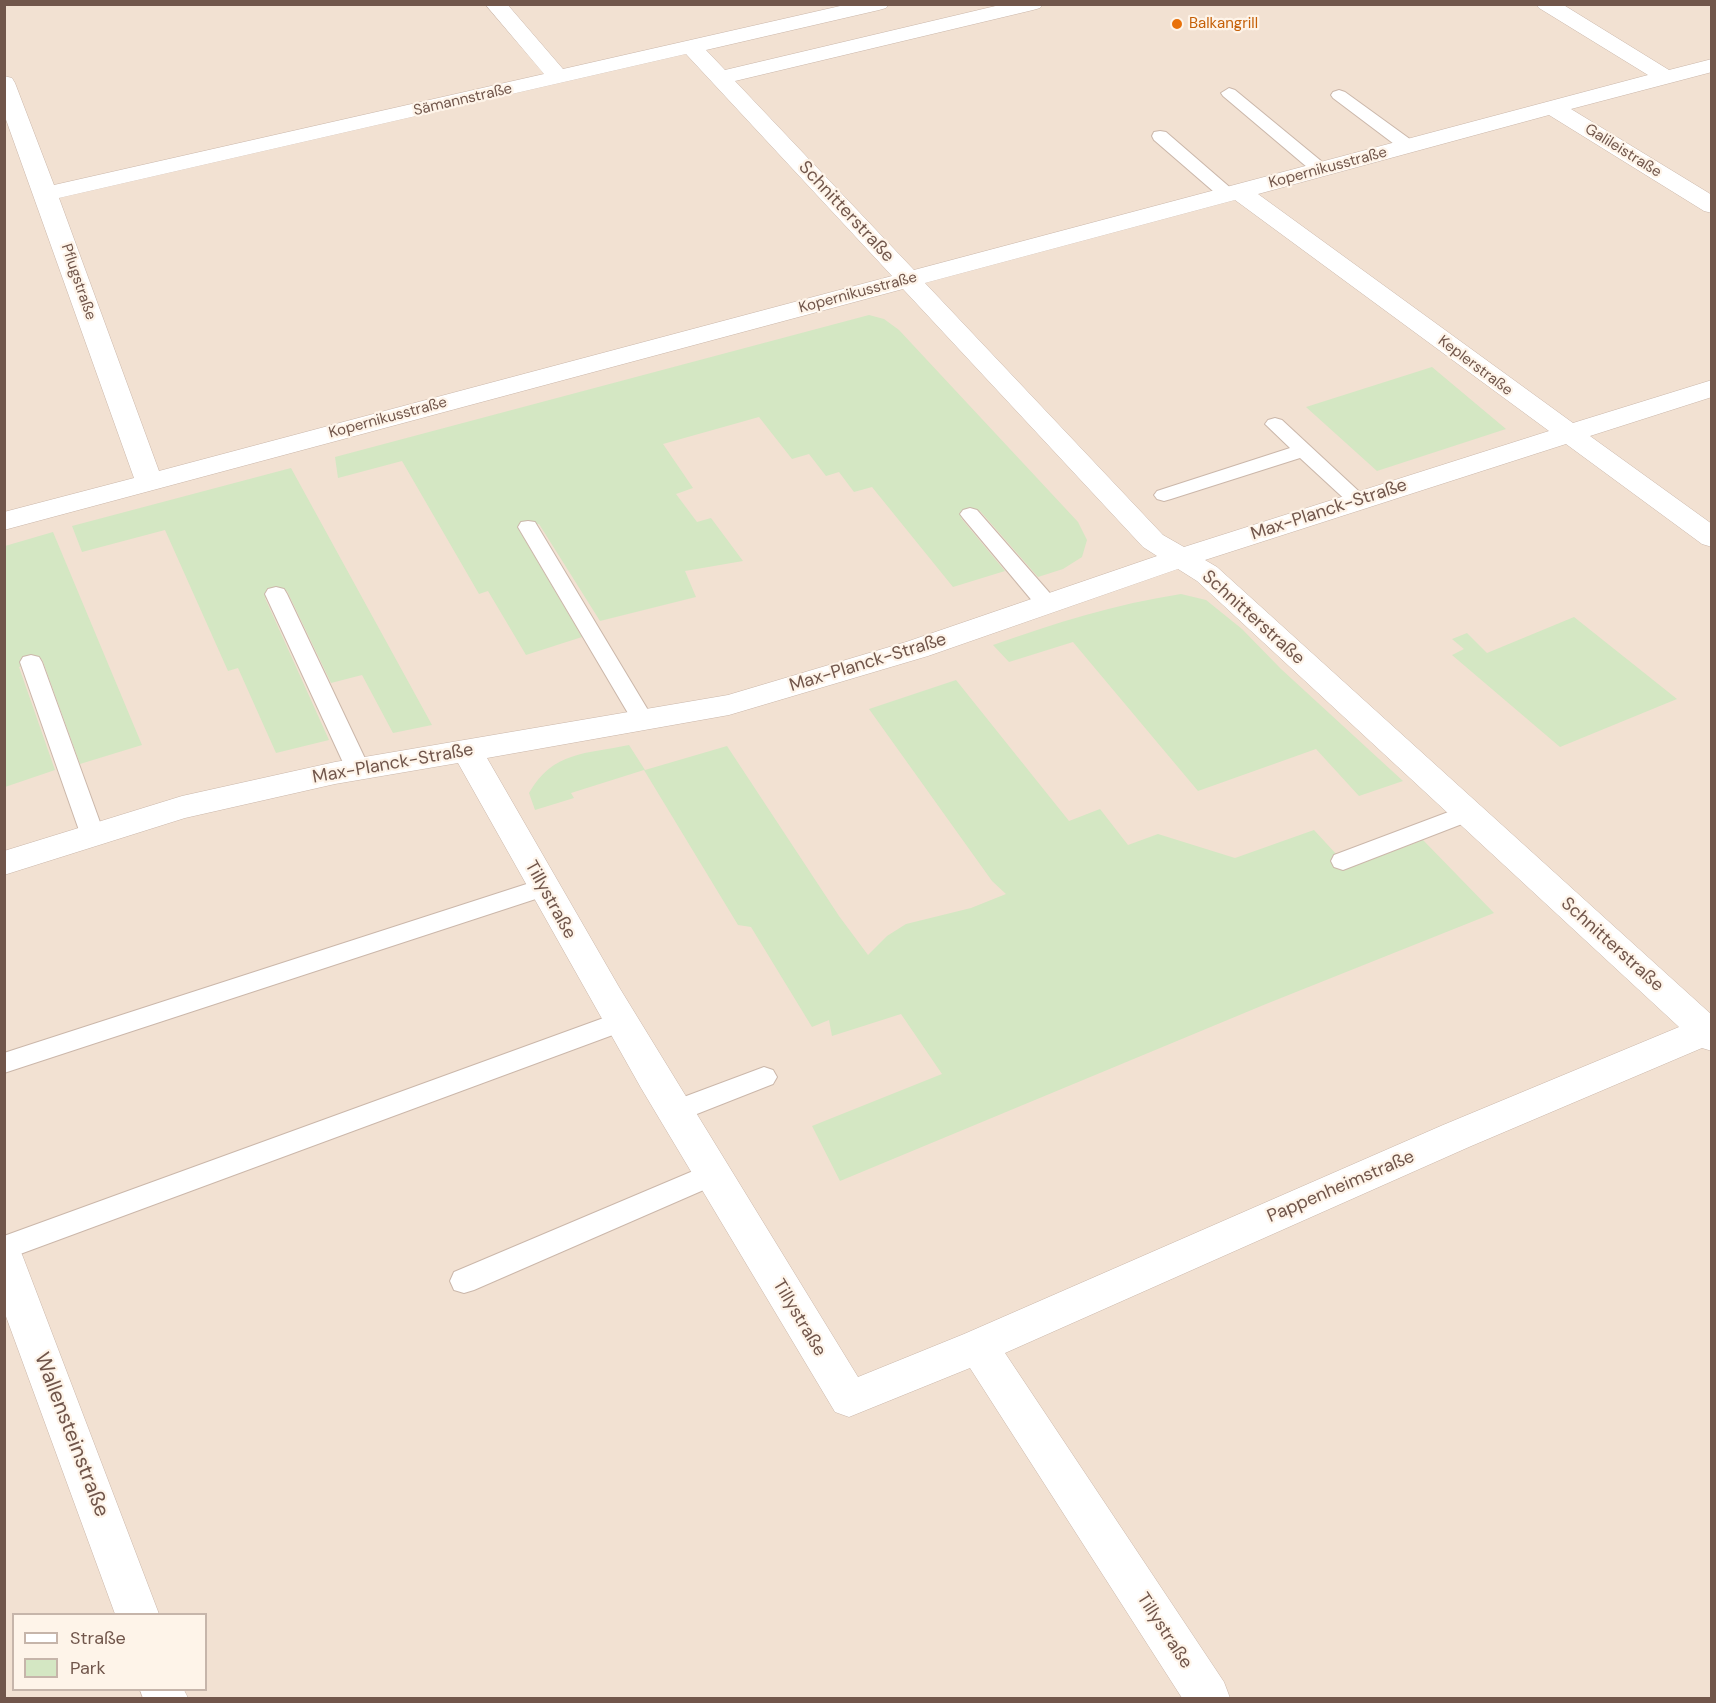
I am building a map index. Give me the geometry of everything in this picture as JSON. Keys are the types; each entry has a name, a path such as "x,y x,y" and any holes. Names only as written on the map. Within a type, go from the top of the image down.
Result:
{"street":[{"path":"495,4 559,78"},
{"name":"Sämannstraße","path":"46,194 879,4"},
{"path":"720,78 990,9 1033,4"},
{"path":"1546,4 1666,77"},
{"name":"Schnitterstraße","path":"692,48 1153,541 1207,574 1709,1034"},
{"name":"Kopernikusstraße","path":"4,520 1712,65"},
{"name":"Pflugstraße","path":"4,83 149,482"},
{"name":"Galileistraße","path":"1553,108 1705,196"},
{"name":"Keplerstraße","path":"1233,193 1712,538"},
{"name":"Max-Planck-Straße","path":"4,863 182,807 358,769 740,702 917,649 1180,558 1712,388"},
{"name":"Tillystraße","path":"467,751 542,888 620,1022 849,1399 978,1346 1208,1698"},
{"name":"Pappenheimstraße","path":"978,1346 1456,1136 1709,1034"},
{"name":"Wallensteinstraße","path":"4,1257 137,1613"}],"lane":[{"path":"1229,93 1320,169"},
{"path":"1339,95 1408,146"},
{"path":"1160,136 1233,193"},
{"path":"1275,423 1359,501"},
{"path":"1164,495 1304,450"},
{"path":"970,514 1047,604"},
{"path":"528,527 643,720"},
{"path":"276,594 358,769"},
{"path":"31,662 93,836"},
{"path":"1343,861 1467,813"},
{"path":"4,1063 542,888"},
{"path":"4,1248 620,1022"},
{"path":"674,1112 764,1077"},
{"path":"464,1281 712,1174"}],"shaded area":[{"path":"5,5 1711,5 1711,1698 5,1698"}],"green space":[{"path":"869,315 884,319 899,330 1078,522 1087,540 1082,557 1063,569 1038,577 980,511 961,518 1005,571 953,587 872,487 854,492 839,472 826,476 809,454 792,459 759,417 663,444 693,488 676,494 697,522 711,518 743,561 685,571 696,597 600,621 539,524 519,530 582,637 526,655 488,591 479,594 402,461 338,478 335,457"},
{"path":"1432,367 1506,429 1377,471 1306,407"},
{"path":"291,468 432,725 393,733 362,675 331,683 287,591 265,598 329,740 276,753 238,668 228,671 165,530 82,552 72,526"},
{"path":"53,532 142,745 80,764 42,659 19,667 55,770 5,787 5,546"},
{"path":"1181,594 1206,600 1242,629 1281,669 1403,781 1359,796 1316,749 1198,791 1073,642 1009,662 993,645 1086,615"},
{"path":"1574,617 1677,699 1560,747 1452,655 1464,649 1452,639 1467,633 1487,653"},
{"path":"956,680 1069,821 1100,809 1128,845 1158,834 1235,858 1314,830 1349,868 1423,840 1494,913 1266,1004 840,1181 812,1126 942,1074 901,1014 832,1036 829,1020 812,1027 751,927 738,925 644,770 571,793 574,798 535,810 529,793 538,779 549,769 560,762 585,753 629,745 645,770 727,746 839,916 868,955 887,936 906,924 971,908 1006,894 992,881 869,709"}],"place":[{"name":"Balkangrill","path":"1177,24"}]}
